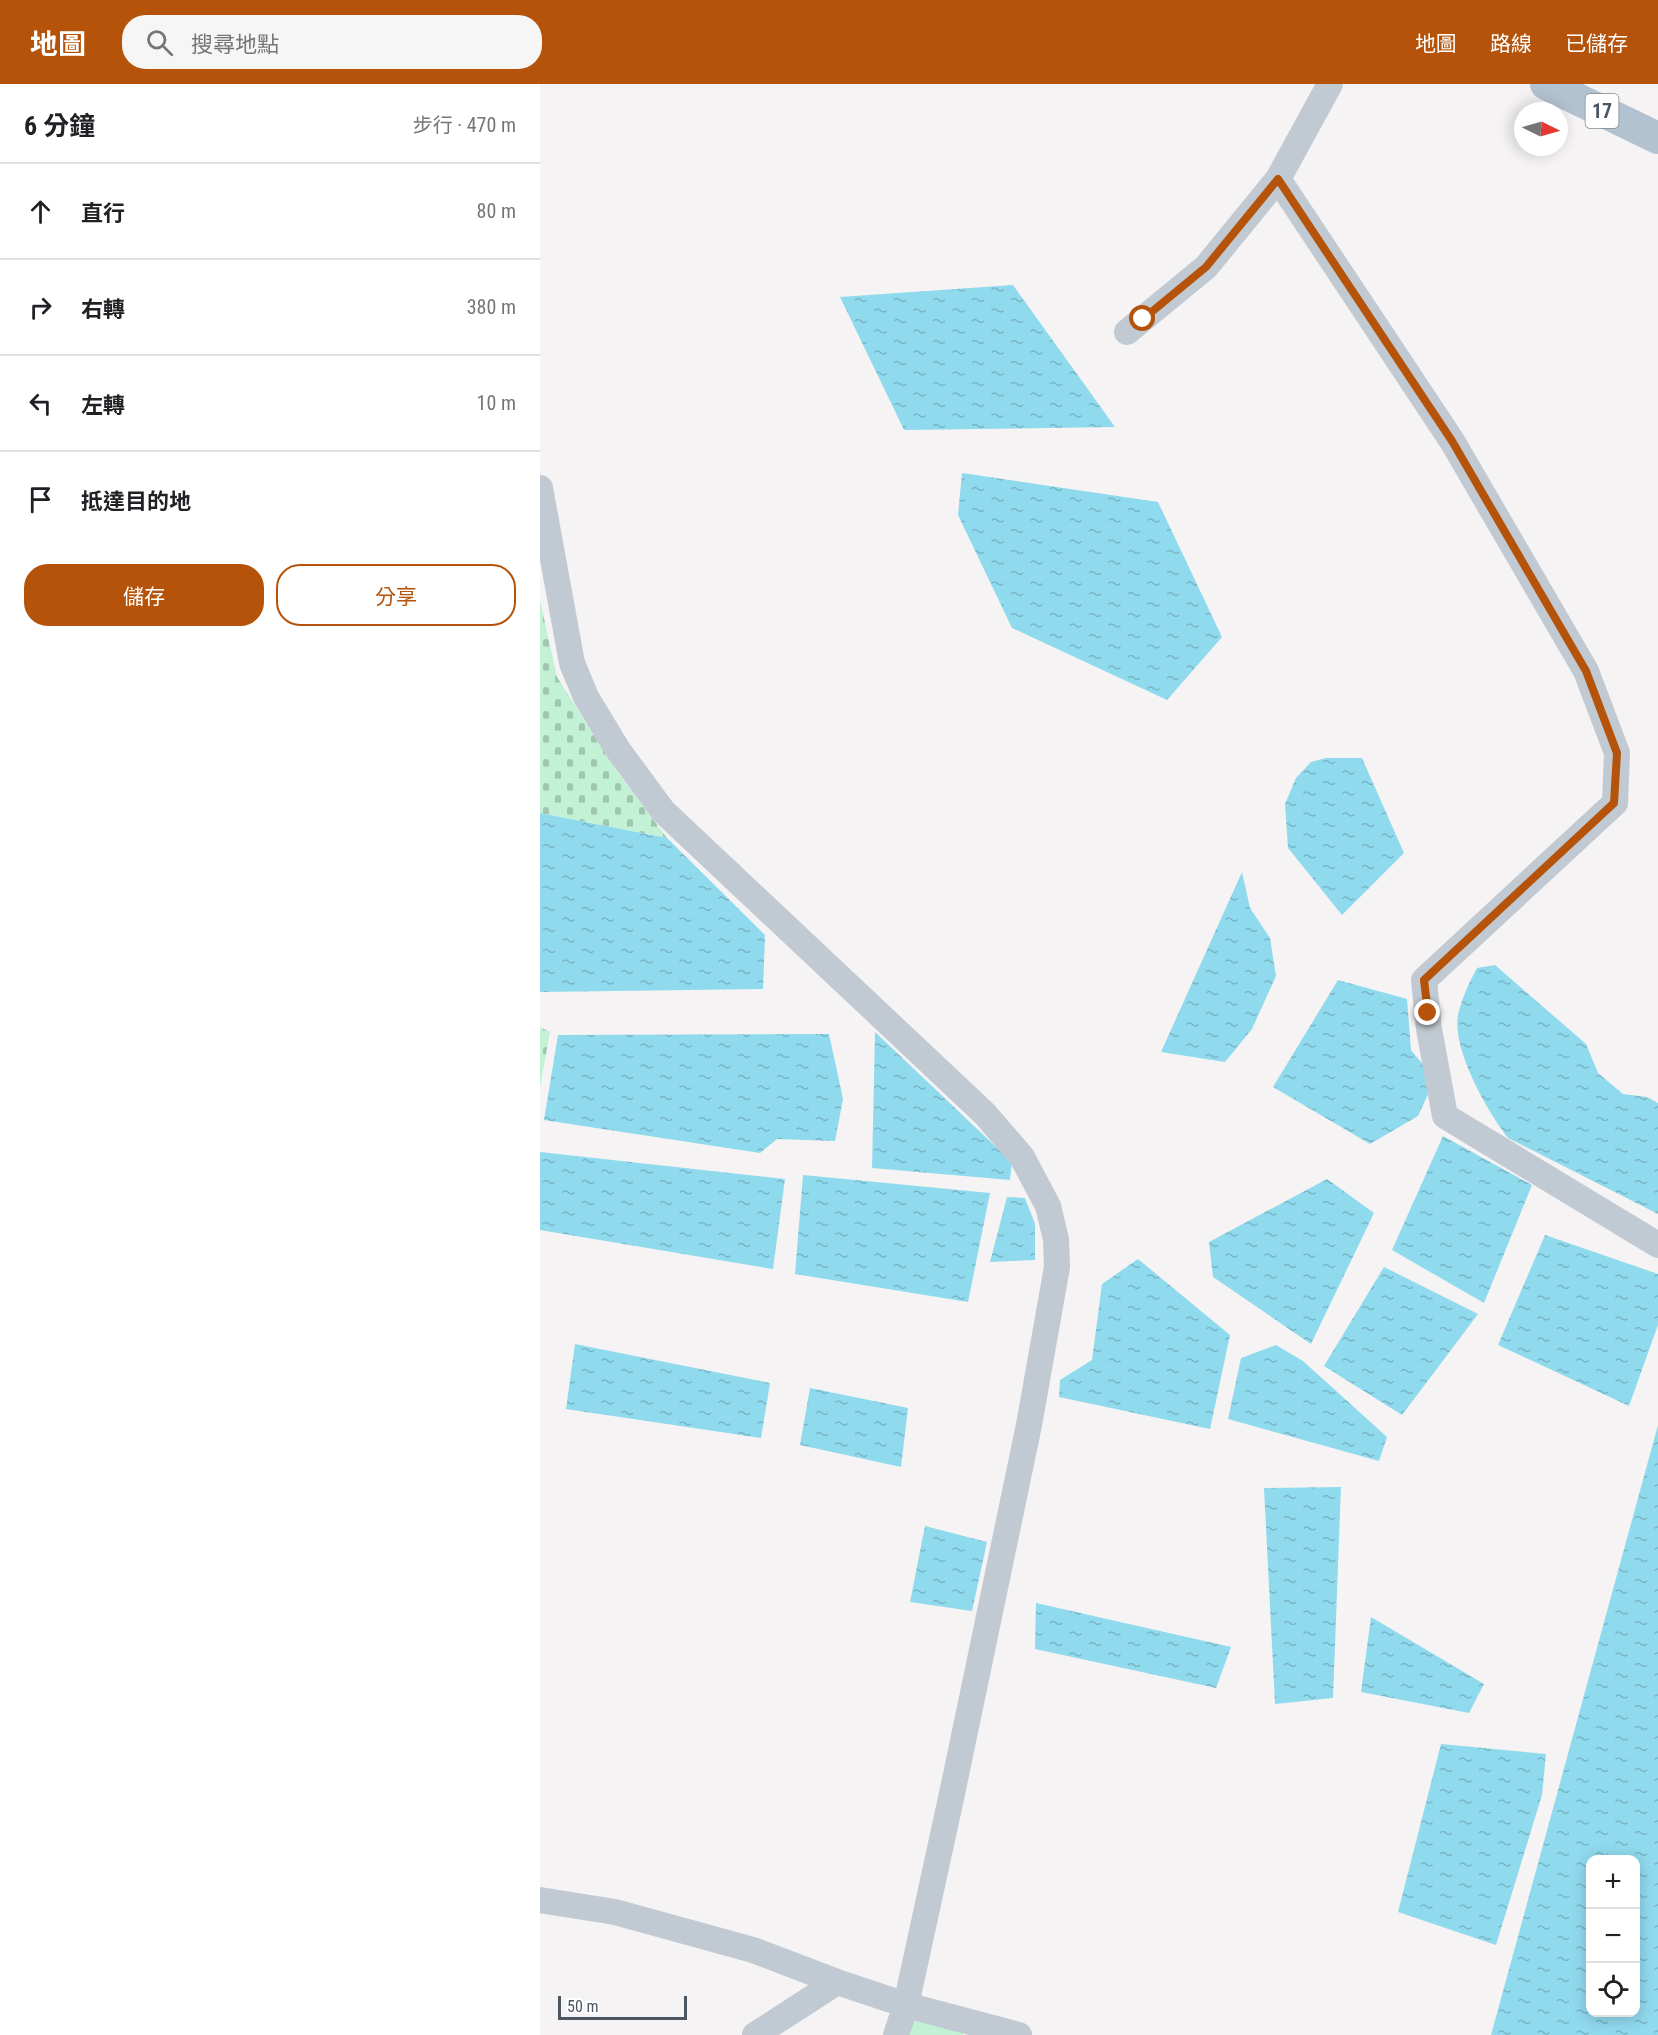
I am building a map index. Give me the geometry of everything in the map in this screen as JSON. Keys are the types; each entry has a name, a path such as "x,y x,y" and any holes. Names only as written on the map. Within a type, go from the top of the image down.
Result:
{"main road":[{"name":"17","path":"1546,84 1658,138"}],"street":[{"path":"1127,332 1206,267 1278,179 1330,84"},
{"path":"1278,179 1452,441 1586,671 1617,753 1614,803 1424,980 1429,1029 1445,1116 1658,1245"},
{"path":"540,488 572,663 586,697 618,750 663,811 986,1114 1022,1157 1048,1206 1056,1239 1057,1267 1022,1459 906,2005 896,2035"},
{"path":"540,1900 615,1912 753,1950 906,2005 1019,2035"},
{"path":"755,2035 837,1982"}],"green space":[{"path":"540,600 557,677 618,773 667,838 540,813"},
{"path":"540,1027 550,1032 540,1087"},
{"path":"906,2005 967,2021 963,2035 896,2035"}],"water":[{"path":"1013,285 1115,427 904,430 840,297"},
{"path":"962,473 1158,502 1222,637 1167,700 1012,628 958,515"},
{"path":"1326,758 1362,758 1404,853 1342,915 1288,848 1285,804 1296,778 1311,762"},
{"path":"540,813 667,838 765,935 763,989 540,992"},
{"path":"1242,872 1250,908 1270,938 1276,976 1252,1029 1225,1062 1161,1052"},
{"path":"1495,965 1586,1044 1598,1073 1623,1094 1647,1097 1658,1103 1658,1214 1508,1138 1490,1112 1473,1080 1460,1045 1458,1015 1477,968"},
{"path":"1338,980 1407,999 1411,1050 1435,1079 1418,1116 1370,1144 1273,1087"},
{"path":"875,1032 1012,1162 1010,1180 872,1168"},
{"path":"829,1034 843,1099 835,1141 777,1139 760,1153 544,1120 558,1035"},
{"path":"1443,1136 1532,1185 1484,1303 1392,1250"},
{"path":"540,1152 785,1179 773,1269 540,1230"},
{"path":"803,1175 990,1193 968,1302 795,1274"},
{"path":"1327,1179 1374,1213 1311,1344 1213,1277 1209,1242"},
{"path":"1007,1197 1025,1198 1035,1224 1035,1260 990,1262"},
{"path":"1545,1235 1658,1274 1658,1325 1629,1406 1498,1345"},
{"path":"1138,1259 1230,1335 1210,1429 1059,1397 1060,1380 1092,1360 1102,1284"},
{"path":"1384,1267 1478,1314 1402,1415 1324,1366"},
{"path":"575,1344 770,1383 761,1438 566,1409"},
{"path":"1276,1345 1303,1361 1387,1437 1379,1461 1228,1419 1241,1358"},
{"path":"810,1388 908,1408 901,1467 800,1445"},
{"path":"1658,1425 1658,2035 1491,2035"},
{"path":"1341,1487 1333,1698 1275,1704 1264,1488"},
{"path":"925,1526 987,1542 972,1611 910,1602"},
{"path":"1036,1603 1231,1647 1216,1688 1035,1649"},
{"path":"1371,1617 1484,1684 1469,1713 1361,1692"},
{"path":"1441,1744 1546,1754 1542,1795 1496,1945 1398,1912"}],"route":[{"path":"1143,319 1206,267 1278,179 1452,441 1586,671 1617,753 1614,803 1424,980 1428,1013"}]}
